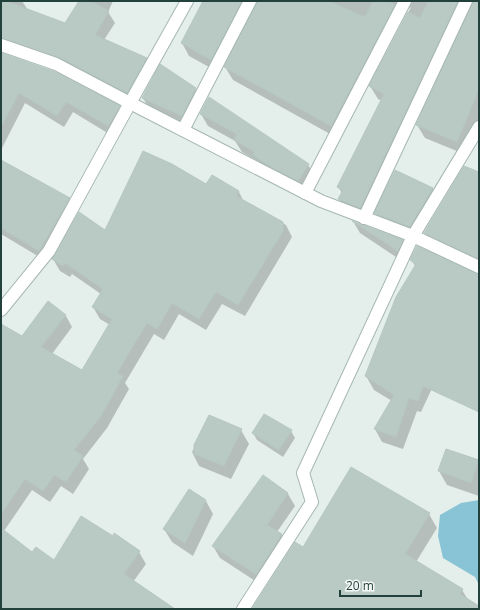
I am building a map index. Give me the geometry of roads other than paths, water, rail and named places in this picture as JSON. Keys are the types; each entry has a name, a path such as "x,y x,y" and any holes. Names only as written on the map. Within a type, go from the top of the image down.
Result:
{"street":[{"path":"1,310 49,251 187,1"},
{"path":"183,130 250,1"},
{"path":"305,193 404,1"},
{"path":"364,218 466,1"},
{"path":"1,45 56,64 305,193 364,218 413,236 479,267"},
{"path":"243,609 312,502 303,473 413,236 479,127"}],"water":[{"path":"479,500 479,585 475,577 443,558 438,536 440,515 461,503"}]}
